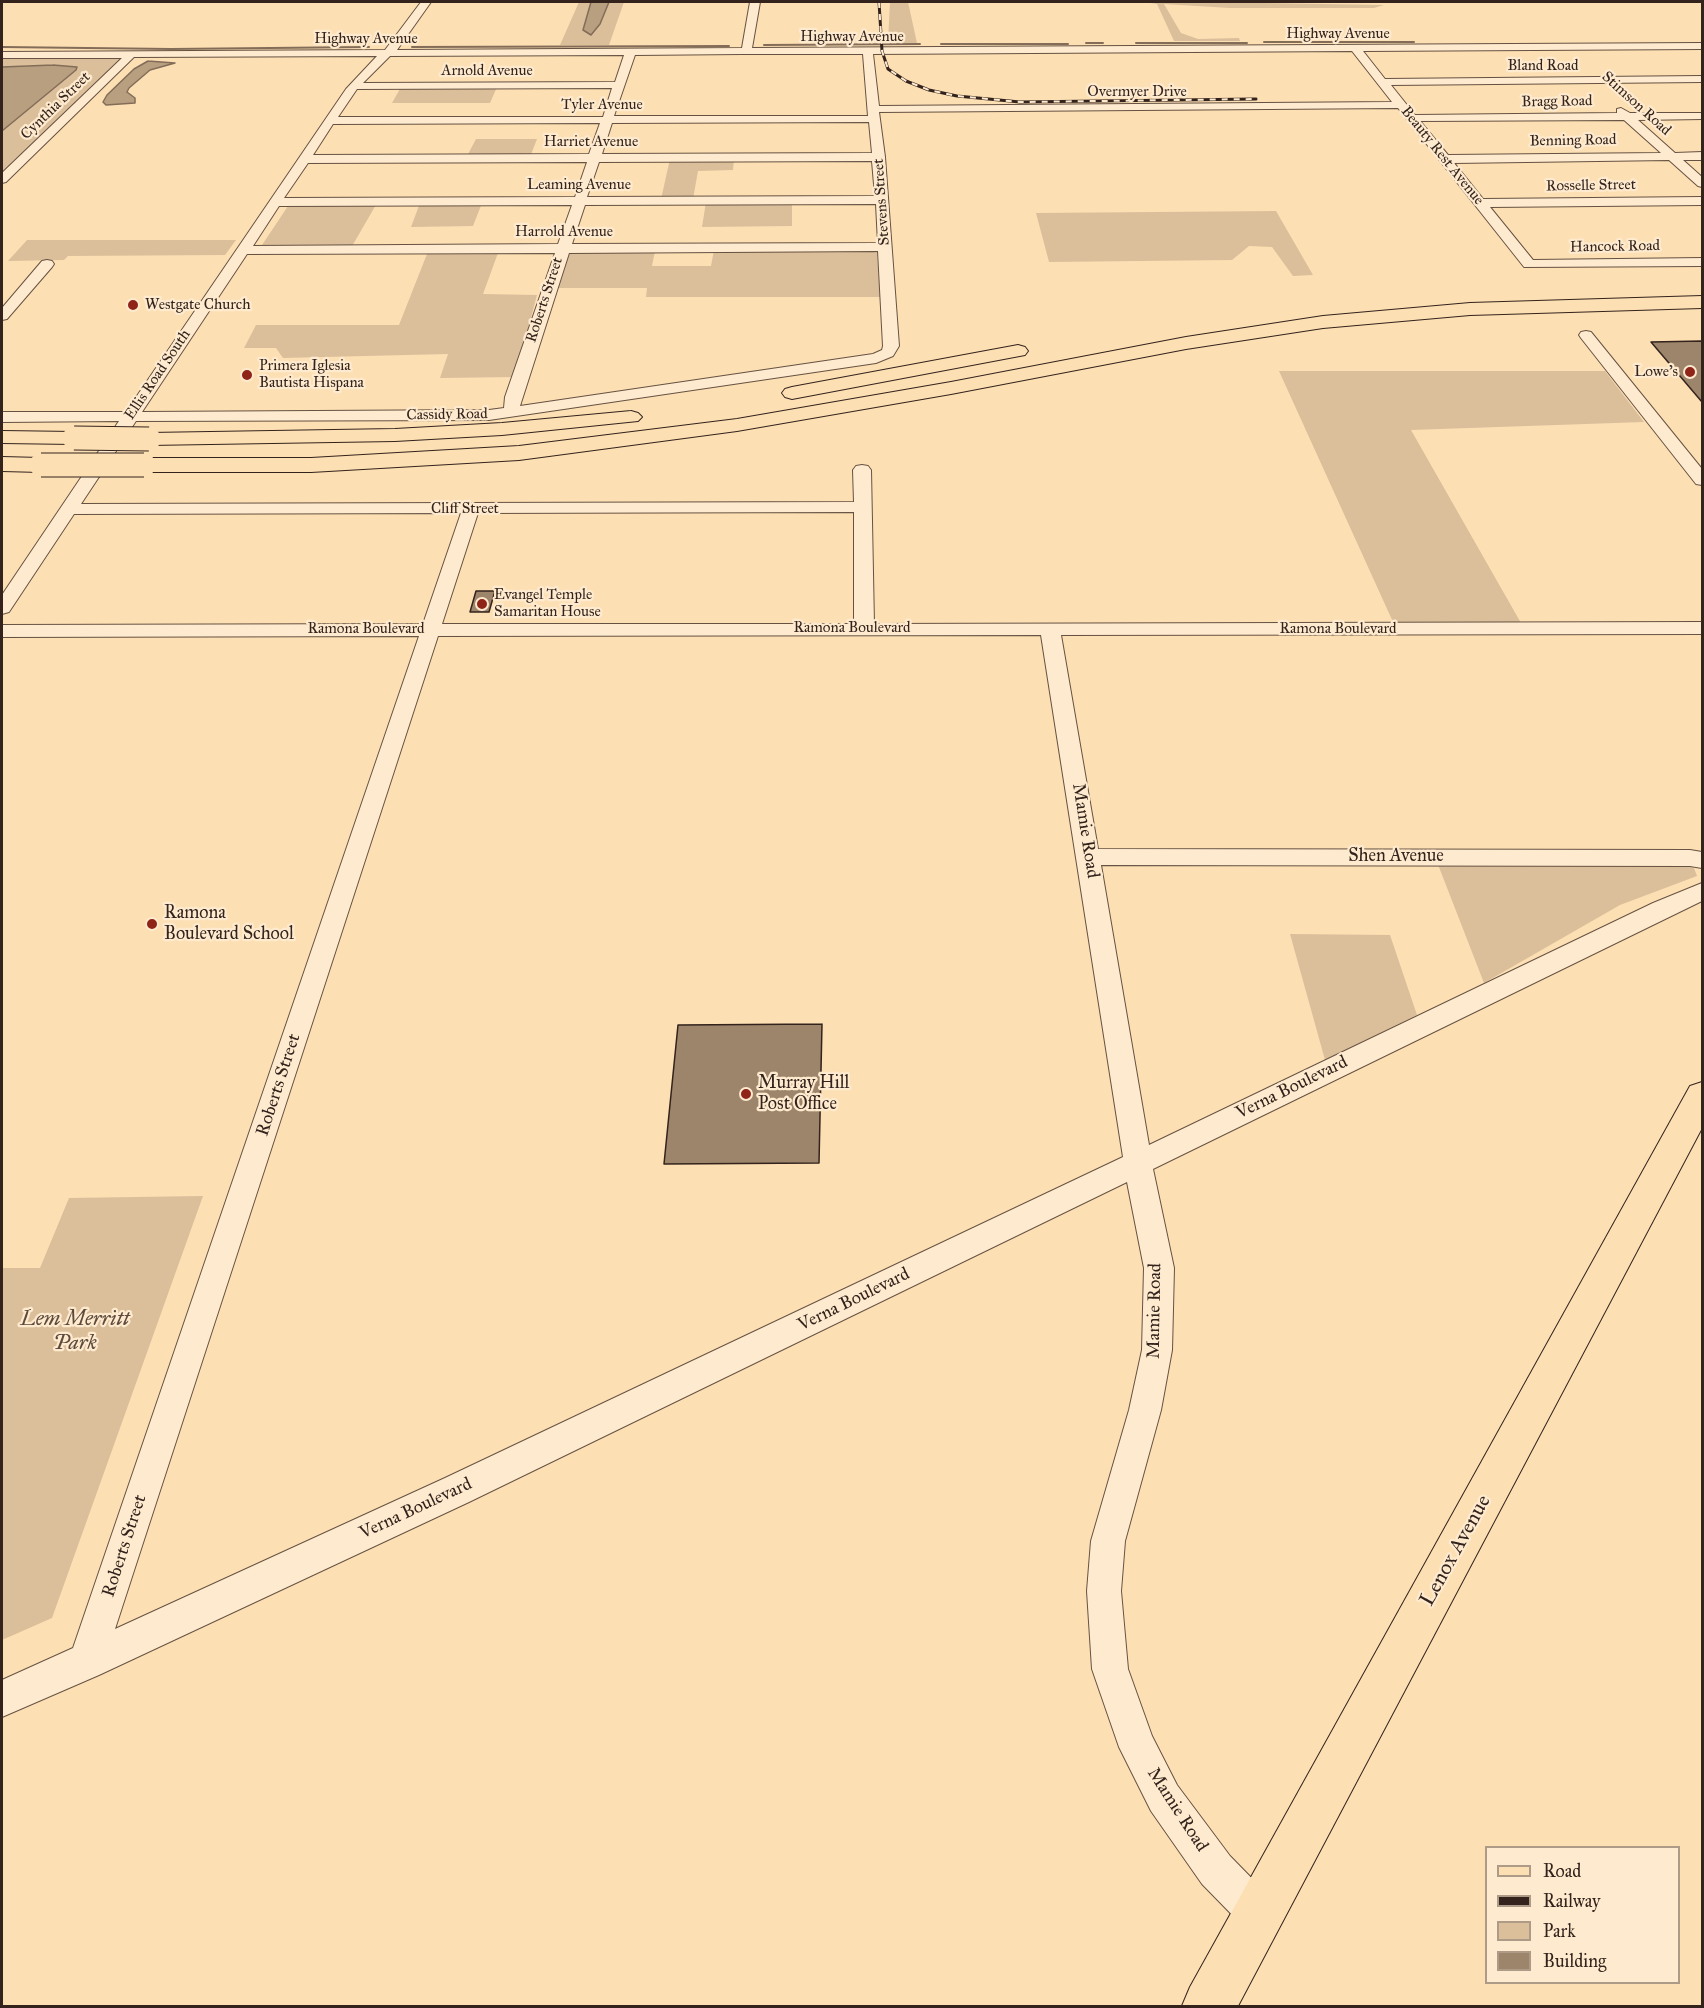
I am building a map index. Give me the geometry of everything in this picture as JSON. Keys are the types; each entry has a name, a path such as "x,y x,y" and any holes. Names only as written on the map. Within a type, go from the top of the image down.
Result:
{"main road":[{"path":"1286,308 1422,294 1577,287 1702,287"},
{"path":"2,464 311,465 454,458 563,448 737,425 951,388 1186,343 1323,322 1470,309 1630,303 1702,304"},
{"path":"774,396 1033,349"},
{"path":"2,437 149,439 394,435 596,422 655,414"},
{"name":"Lenox Avenue","path":"1209,2007 1702,1096"}],"street":[{"name":"Ellis Road South","path":"2,608 354,86 387,54 426,2"},
{"path":"746,52 754,2"},
{"name":"Highway Avenue","path":"2,55 1702,46"},
{"name":"Stimson Road","path":"1550,47 1702,183"},
{"name":"Beauty Rest Avenue","path":"1355,48 1529,264"},
{"name":"Stevens Street","path":"868,51 882,200 891,346 888,353"},
{"name":"Roberts Street","path":"511,413 513,397 630,53"},
{"name":"Cynthia Street","path":"2,179 131,55"},
{"name":"Bland Road","path":"1383,82 1702,79"},
{"name":"Arnold Avenue","path":"354,86 619,85"},
{"name":"Overmyer Drive","path":"873,114 1402,105"},
{"name":"Tyler Avenue","path":"330,121 607,120 873,114"},
{"name":"Bragg Road","path":"1413,118 1702,116"},
{"name":"Benning Road","path":"1444,159 1702,156"},
{"name":"Harriet Avenue","path":"304,159 879,157"},
{"name":"Leaming Avenue","path":"276,202 882,200"},
{"name":"Rosselle Street","path":"1480,203 1702,201"},
{"name":"Harrold Avenue","path":"243,250 885,248"},
{"name":"Hancock Road","path":"1529,264 1702,262"},
{"path":"2,316 47,264"},
{"path":"1586,335 1702,480"},
{"name":"Cassidy Road","path":"2,417 470,416 511,413 855,362 888,353"},
{"path":"862,470 864,628"},
{"name":"Cliff Street","path":"69,509 861,507"},
{"name":"Roberts Street","path":"86,1662 471,509"},
{"name":"Mamie Road","path":"1050,628 1145,1203 1159,1268 1157,1350 1145,1410 1108,1541 1104,1591 1110,1669 1138,1747 1164,1798 1216,1870 1259,1914"},
{"name":"Ramona Boulevard","path":"2,631 1702,628"},
{"name":"Shen Avenue","path":"1088,857 1690,858 1702,860"},
{"name":"Verna Boulevard","path":"2,1699 457,1490 1650,914 1702,891"}],"green space":[{"path":"579,2 591,2 583,30 600,24 609,2 624,2 609,45 560,45"},
{"path":"890,2 908,2 917,43 888,43"},
{"path":"1144,2 1384,5 1374,8 1230,8 1164,4 1181,33 1198,39 1239,38 1240,41 1174,41 1157,4"},
{"path":"2,56 117,56 122,59 2,174 2,131 77,68 39,65 2,67"},
{"path":"401,87 497,87 490,103 392,103"},
{"path":"476,139 537,139 530,157 466,158"},
{"path":"670,159 734,159 733,170 698,171 693,199 661,199"},
{"path":"706,202 792,202 792,226 702,227"},
{"path":"290,203 377,203 351,248 260,248"},
{"path":"420,203 482,203 473,226 411,227"},
{"path":"1276,211 1313,275 1293,276 1272,247 1249,246 1232,260 1049,262 1036,213"},
{"path":"27,240 236,240 225,255 68,256 64,260 8,261"},
{"path":"574,250 655,251 652,266 711,266 714,250 870,251 877,253 880,297 646,297 647,288 554,288 563,254"},
{"path":"498,253 483,294 537,295 515,377 440,378 448,354 283,358 276,348 244,348 256,325 399,325 427,254"},
{"path":"1279,371 1605,371 1644,422 1411,430 1521,623 1393,622"},
{"path":"1437,862 1684,864 1694,868 1697,876 1620,905 1484,983"},
{"path":"1290,934 1390,935 1417,1015 1325,1060"},
{"name":"Lem Merritt Park","path":"203,1196 52,1618 2,1640 2,1268 40,1268 69,1198"}],"shaded area":[{"path":"591,2 609,2 600,24 591,35 583,30"},
{"path":"148,61 175,63 150,70 129,88 127,92 135,98 135,103 106,105 103,102 107,95 134,69"},
{"path":"53,65 77,67 2,131 2,67"}],"building":[{"name":"Lowe's","path":"1702,341 1702,402 1651,342"},
{"name":"Evangel Temple Samaritan House","path":"476,591 495,591 489,612 470,612"},
{"name":"Murray Hill Post Office","path":"822,1024 819,1163 664,1164 678,1025"}],"waterway":[{"path":"1264,42 1414,42"},
{"path":"1086,43 1103,43"},
{"path":"1136,43 1247,43"},
{"path":"764,45 920,44"},
{"path":"941,44 1068,44"},
{"path":"412,47 729,46"},
{"path":"2,47 171,49 369,47"}],"railway":[{"path":"879,2 882,51 888,69 906,81 929,90 957,96 1020,102 1256,99"}],"place":[{"name":"Westgate Church","path":"133,305"},
{"name":"Lowe's","path":"1690,372"},
{"name":"Primera Iglesia Bautista Hispana","path":"247,375"},
{"name":"Evangel Temple Samaritan House","path":"482,604"},
{"name":"Ramona Boulevard School","path":"152,924"},
{"name":"Murray Hill Post Office","path":"746,1094"}]}
